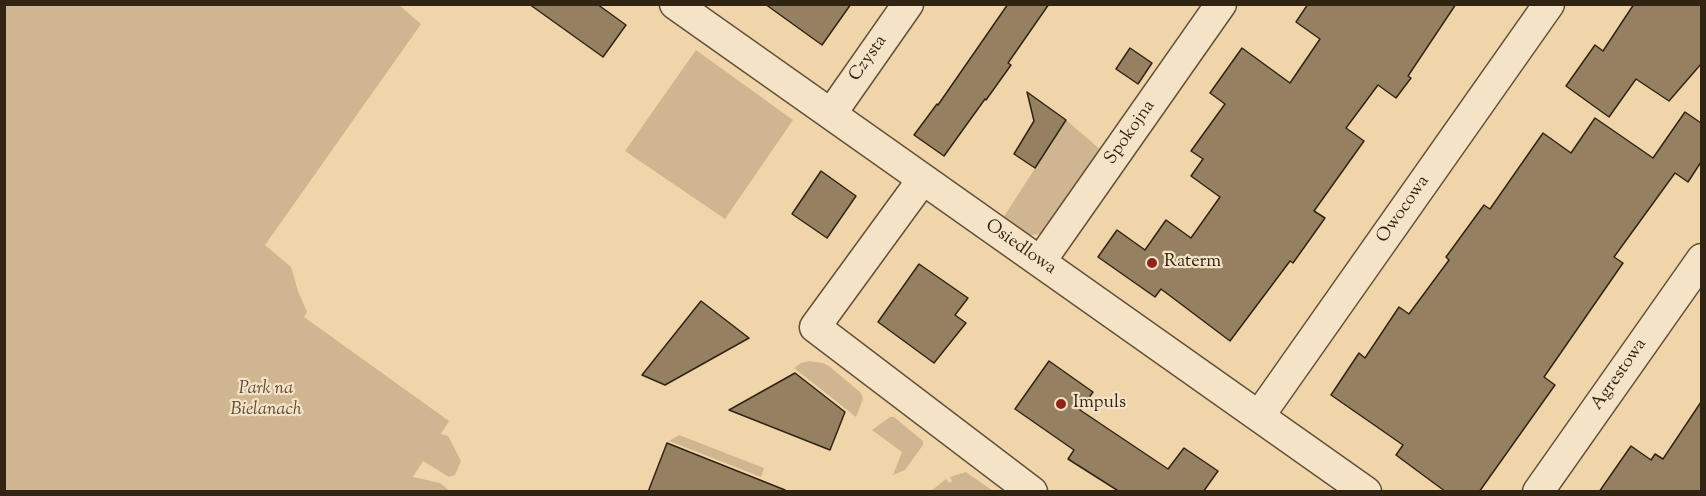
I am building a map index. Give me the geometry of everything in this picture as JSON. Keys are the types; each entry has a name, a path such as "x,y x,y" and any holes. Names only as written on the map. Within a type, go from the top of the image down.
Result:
{"street":[{"name":"Osiedlowa","path":"675,4 1366,492"},
{"name":"Czysta","path":"831,114 908,4"},
{"name":"Spokojna","path":"1040,262 1221,4"},
{"name":"Owocowa","path":"1259,416 1549,4"},
{"path":"923,179 815,327 1029,487"},
{"name":"Agrestowa","path":"1538,492 1701,259"}],"green space":[{"name":"Park na Bielanach","path":"5,5 399,5 421,24 265,245 291,267 307,312 304,317 449,421 441,434 448,436 461,461 455,475 449,477 423,461 413,477 440,483 450,491 5,491"},
{"path":"696,50 793,120 725,219 625,151"},
{"path":"1066,120 1102,151 1045,233 1028,236 1003,218"},
{"path":"809,361 829,366 861,393 863,399 856,417 794,368"},
{"path":"890,417 894,417 923,441 923,445 905,470 893,475 902,452 872,430"},
{"path":"679,435 764,468 761,477 669,441"},
{"path":"966,472 993,491 931,491 946,479 950,483 952,481 950,477"}],"building":[{"path":"529,4 597,4 626,25 603,57"},
{"path":"765,4 851,4 822,45"},
{"path":"1008,4 1049,4 1008,63 1011,65 944,156 914,135 938,105"},
{"path":"1308,4 1456,4 1408,76 1411,78 1396,98 1378,85 1346,128 1364,141 1314,211 1325,218 1293,263 1290,261 1230,341 1161,289 1155,297 1098,257 1117,230 1145,250 1166,220 1191,238 1220,197 1191,176 1203,159 1191,151 1225,104 1210,93 1242,48 1290,83 1320,39 1296,22"},
{"path":"1634,4 1701,4 1701,64 1669,101 1636,79 1609,117 1566,86 1595,45 1603,51"},
{"path":"1130,48 1152,63 1138,84 1116,69"},
{"path":"1027,92 1066,120 1035,168 1014,154 1034,121"},
{"path":"1685,112 1701,123 1701,162 1688,182 1675,173 1614,257 1623,263 1544,377 1555,385 1479,492 1446,492 1396,455 1403,445 1331,395 1359,353 1365,358 1399,307 1409,314 1449,260 1446,257 1484,205 1490,209 1543,133 1571,153 1595,118 1653,158"},
{"path":"821,171 856,196 827,238 792,214"},
{"path":"919,264 968,298 955,315 966,323 934,363 878,322"},
{"path":"701,301 749,338 665,385 642,375"},
{"path":"1049,361 1093,392 1080,410 1168,469 1184,448 1218,471 1203,492 1120,492 1068,459 1074,450 1015,409"},
{"path":"795,373 845,412 830,450 729,410"},
{"path":"1701,402 1701,492 1599,492 1631,446 1651,460 1655,454 1663,459"},
{"path":"667,443 785,490 785,492 648,492"}],"place":[{"name":"Raterm","path":"1152,263"},
{"name":"Impuls","path":"1061,404"}]}
